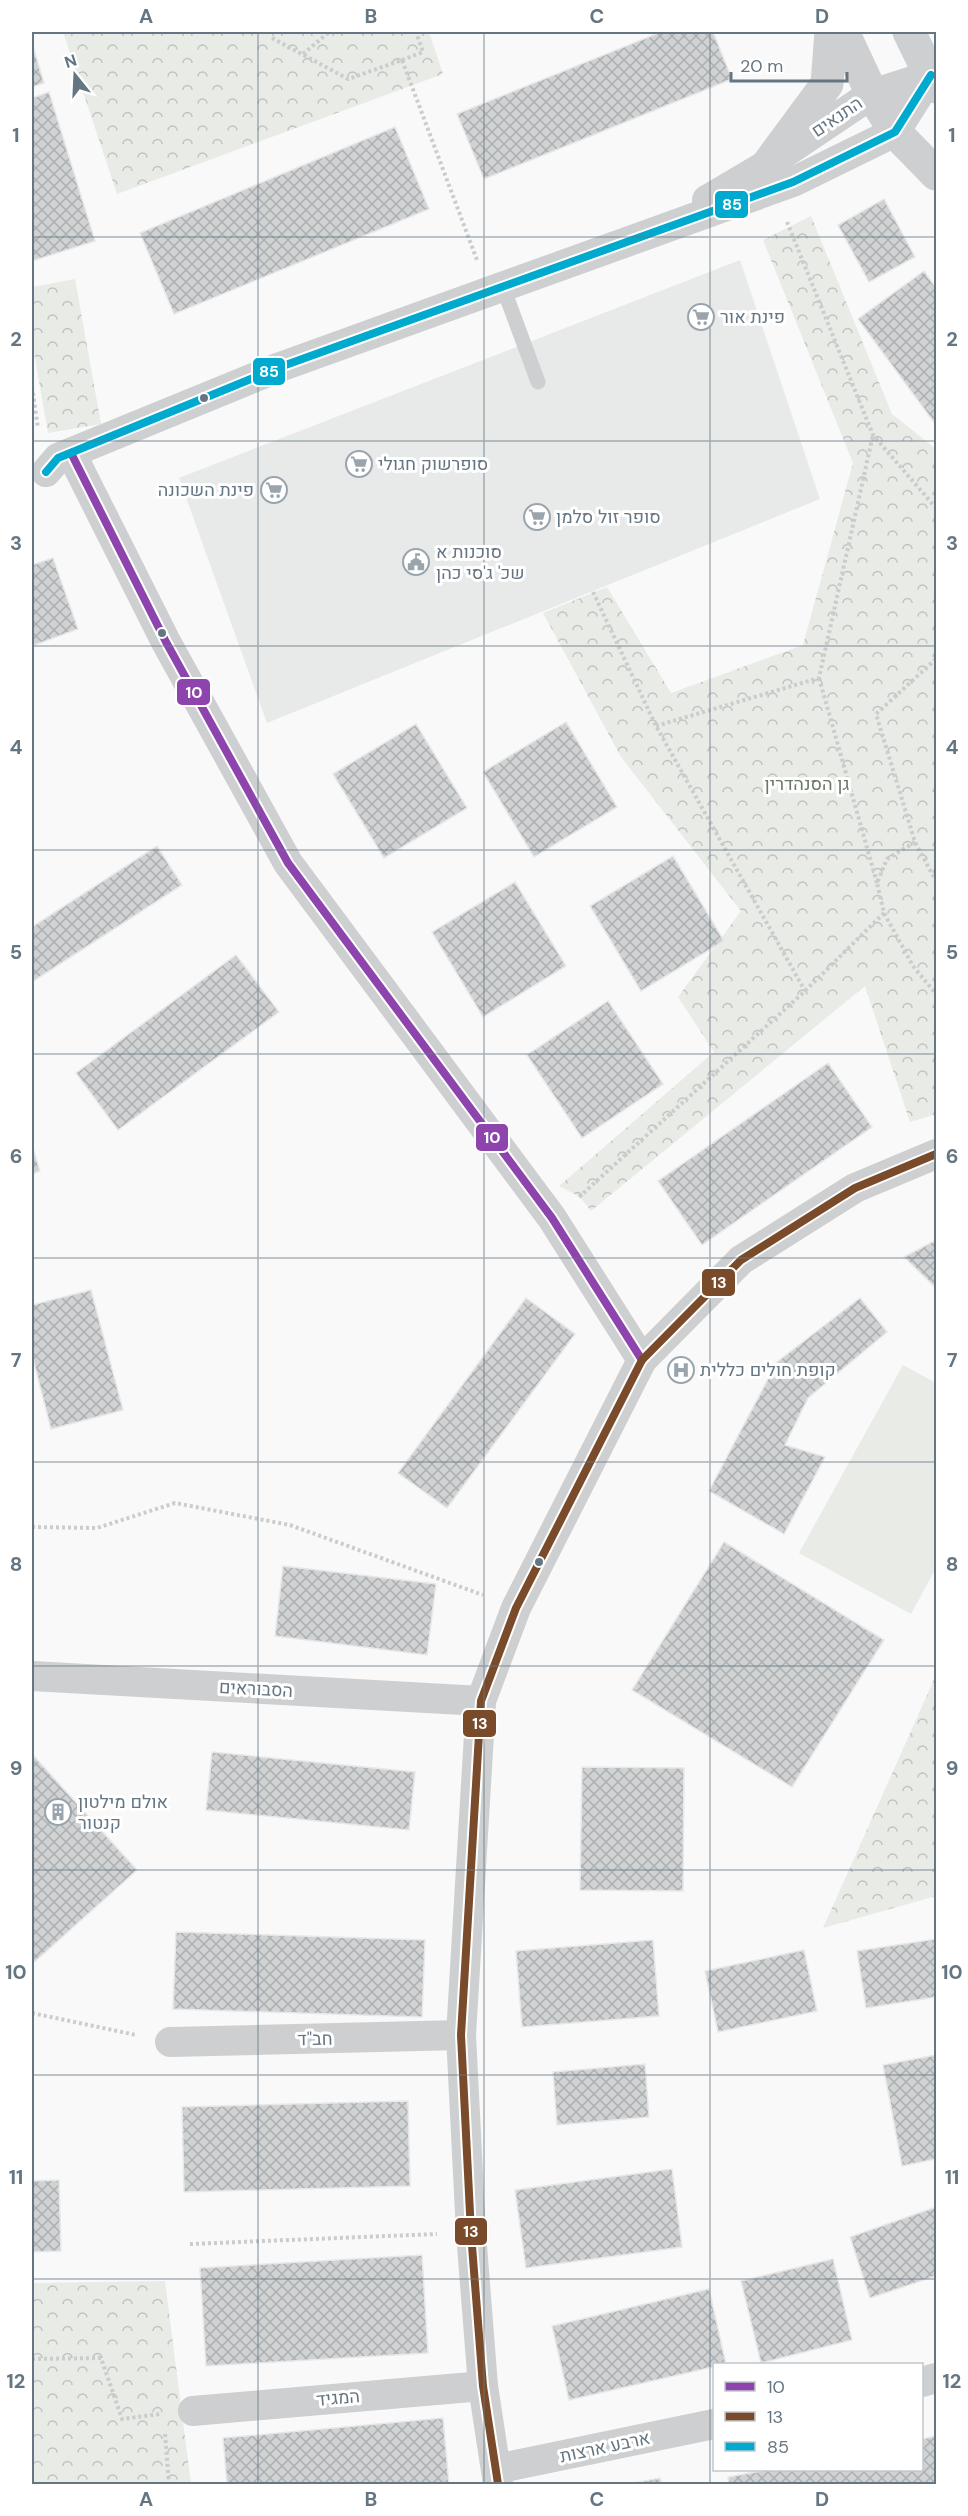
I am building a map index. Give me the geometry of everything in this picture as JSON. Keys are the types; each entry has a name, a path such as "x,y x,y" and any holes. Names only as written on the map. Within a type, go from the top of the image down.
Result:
{"street":[{"path":"771,177 827,84 831,32"},
{"path":"843,32 872,94 895,132 936,174"},
{"path":"895,132 934,81 909,32"},
{"name":"התנאים","path":"771,177 872,94 934,81"},
{"name":"התנאים","path":"58,466 280,367 642,237 771,177 895,132"},
{"path":"58,466 166,642 288,863 552,1218 642,1360"},
{"path":"497,2477 483,2386 471,2233 461,2035 481,1701 516,1608 642,1360 741,1260 855,1188 936,1154"},
{"name":"הסבוראים","path":"32,1676 481,1701"},
{"name":"חב\"ד","path":"170,2042 461,2035"},
{"name":"המגיד","path":"193,2411 483,2386"},
{"name":"ארבע ארצות","path":"497,2477 713,2424"}],"lane":[{"path":"496,289 538,382"}],"path":[{"path":"303,54 329,32"},
{"path":"272,38 348,79 423,52 416,32"},
{"path":"402,60 496,289"},
{"path":"771,177 873,435 936,507"},
{"path":"873,435 819,678 884,913 913,966 936,994"},
{"path":"593,592 656,726 805,991"},
{"path":"936,659 876,714 915,842 936,881"},
{"path":"656,726 819,678"},
{"path":"877,883 887,859 915,842"},
{"path":"552,1218 580,1197 805,991 884,913"},
{"path":"32,1527 98,1528 174,1503 290,1525 516,1608"},
{"path":"32,2013 170,2042"},
{"path":"190,2244 471,2233"},
{"path":"32,2358 101,2358 122,2418 193,2411"},
{"path":"164,2414 169,2484"}],"shaded area":[{"path":"740,260 820,499 267,723 179,478"}],"green space":[{"path":"63,32 429,32 443,74 117,194"},
{"name":"גן הסנהדרין","path":"811,216 892,414 936,449 936,1114 910,1122 865,986 591,1211 580,1197 559,1186 714,1052 678,997 741,911 621,757 543,613 607,587 671,693 803,645 853,463 763,240"},
{"path":"75,279 101,424 48,433 32,341 32,287"},
{"path":"903,1365 936,1383 936,1568 911,1614 799,1553"},
{"path":"936,1675 936,1896 823,1928"},
{"path":"165,2281 191,2484 32,2484 32,2283"}],"building":[{"path":"661,32 713,32 732,79 484,179 457,114"},
{"path":"32,43 44,83 32,87"},
{"path":"49,92 95,241 32,261 32,98"},
{"path":"395,127 429,209 174,314 140,233"},
{"path":"884,199 915,257 869,282 838,225"},
{"path":"924,271 936,288 936,425 858,319"},
{"path":"53,558 78,629 32,646 32,565"},
{"path":"566,722 617,807 534,857 483,772"},
{"path":"416,724 467,808 384,858 333,774"},
{"path":"157,846 182,885 32,982 32,927"},
{"path":"673,856 724,941 641,991 590,906"},
{"path":"515,882 566,966 483,1017 432,932"},
{"path":"236,955 279,1012 118,1130 76,1073"},
{"path":"608,1001 663,1084 582,1138 527,1055"},
{"path":"828,1063 872,1127 702,1245 658,1181"},
{"path":"32,1145 40,1171 32,1174"},
{"path":"936,1240 936,1288 904,1257"},
{"path":"91,1290 123,1410 51,1429 32,1355 32,1305"},
{"path":"526,1298 575,1334 447,1508 398,1473"},
{"path":"860,1298 887,1332 808,1398 785,1445 825,1457 784,1534 709,1491 777,1362"},
{"path":"724,1542 884,1640 792,1787 632,1690"},
{"path":"283,1566 436,1584 427,1655 275,1636"},
{"path":"212,1752 415,1772 409,1830 206,1810"},
{"name":"אולם מילטון קנטור","path":"32,1754 137,1870 32,1964"},
{"path":"582,1767 684,1768 683,1891 580,1890"},
{"path":"176,1932 425,1940 422,2017 173,2009"},
{"path":"936,1939 936,1997 866,2008 857,1951"},
{"path":"653,1940 659,2016 522,2027 516,1951"},
{"path":"804,1950 817,2011 718,2032 705,1971"},
{"path":"936,2055 936,2159 902,2166 883,2065"},
{"path":"645,2064 649,2117 557,2125 553,2072"},
{"path":"408,2101 410,2186 184,2192 182,2107"},
{"path":"672,2169 682,2247 526,2268 515,2190"},
{"path":"59,2180 61,2251 32,2252 32,2181"},
{"path":"936,2207 936,2276 870,2298 850,2237"},
{"path":"422,2255 428,2353 206,2366 200,2268"},
{"path":"833,2259 852,2340 761,2363 741,2281"},
{"path":"709,2289 726,2363 713,2363 713,2367 569,2400 552,2326"},
{"path":"443,2418 449,2484 227,2484 223,2438"},
{"path":"936,2436 936,2484 729,2484 728,2477 761,2471 923,2471 923,2439"},
{"path":"660,2478 662,2484 627,2484"}],"transit line":[{"name":"85","path":"46,472 58,458 280,367 793,182 895,132 931,75"},
{"name":"10","path":"71,453 166,642 288,863 552,1218 642,1360"},
{"name":"13","path":"498,2484 483,2386 471,2233 461,2035 481,1701 516,1608 642,1360 741,1260 855,1188 936,1154"}],"place":[{"name":"פינת אור","path":"701,317"},
{"name":"סופרשוק חגולי","path":"359,464"},
{"name":"פינת השכונה","path":"274,490"},
{"name":"סופר זול סלמן","path":"537,517"},
{"name":"סוכנות א שכ' ג'סי כהן","path":"416,562"},
{"name":"קופת חולים כללית","path":"681,1370"},
{"name":"אולם מילטון קנטור","path":"58,1812"}]}
